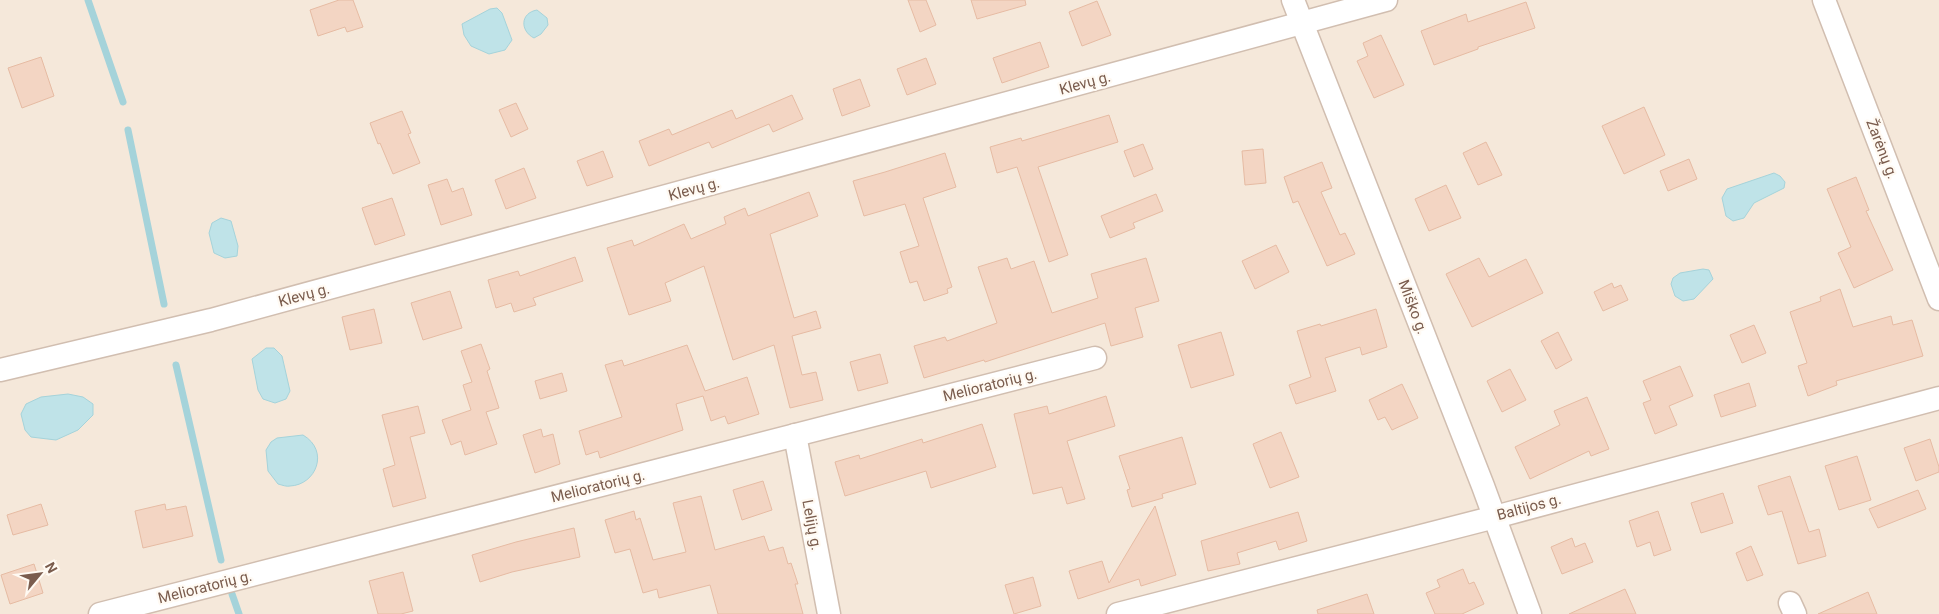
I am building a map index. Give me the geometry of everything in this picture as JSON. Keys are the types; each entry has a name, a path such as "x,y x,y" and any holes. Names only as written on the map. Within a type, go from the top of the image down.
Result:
{"street":[{"name":"Miško g.","path":"1293,0 1494,516 1530,614"},
{"name":"Klevų g.","path":"0,370 211,320 1386,0"},
{"name":"Žarėnų g.","path":"1824,0 1939,299"},
{"name":"Melioratorių g.","path":"100,614 1095,358"},
{"name":"Baltijos g.","path":"1118,614 1939,398"},
{"name":"Lelijų g.","path":"795,435 829,614"}],"shaded area":[{"path":"0,0 1939,0 1939,614 0,614"}],"water":[{"path":"497,8 502,13 512,40 505,50 489,54 471,46 464,35 462,24 490,9"},
{"path":"537,10 547,18 548,25 541,34 534,38 526,31 524,22 527,15"},
{"path":"1774,173 1785,182 1784,188 1754,203 1744,218 1733,221 1726,216 1722,198 1727,189"},
{"path":"221,218 231,221 238,246 237,256 225,258 214,253 209,233 212,223"},
{"path":"1703,269 1709,270 1713,279 1694,299 1683,301 1675,296 1671,284 1673,278 1680,273"},
{"path":"266,348 274,348 282,356 290,391 286,399 275,403 263,399 258,390 252,359"},
{"path":"68,394 83,397 93,404 93,415 78,430 56,440 31,437 25,430 21,414 26,404 41,397"},
{"path":"303,435 316,450 318,458 313,474 299,484 287,486 278,484 268,471 266,450 271,442 277,438"}],"building":[{"path":"339,0 353,0 363,27 347,32 345,27 318,36 310,10"},
{"path":"908,0 926,0 936,25 920,32"},
{"path":"971,0 1025,0 1026,5 977,19"},
{"path":"1097,1 1111,35 1082,46 1069,12"},
{"path":"1526,2 1535,28 1478,47 1478,49 1434,65 1421,31 1466,14 1468,22"},
{"path":"1381,35 1404,85 1374,98 1357,61 1368,56 1363,43"},
{"path":"1040,42 1049,67 1002,83 993,58"},
{"path":"41,57 54,96 22,108 8,68"},
{"path":"926,58 936,84 907,95 897,69"},
{"path":"860,79 870,106 842,116 833,89"},
{"path":"792,95 803,119 773,132 769,124 712,148 709,142 649,166 639,141 669,129 672,135 732,110 736,119"},
{"path":"516,103 528,129 511,137 499,110"},
{"path":"1644,107 1665,155 1624,174 1602,126"},
{"path":"402,111 411,133 408,134 420,163 393,174 370,123"},
{"path":"1109,115 1118,142 1038,167 1068,255 1049,262 1017,167 997,173 990,147 1021,138 1022,141"},
{"path":"1486,142 1502,175 1478,185 1463,153"},
{"path":"1143,144 1153,169 1134,177 1124,151"},
{"path":"1263,149 1266,183 1245,185 1242,151"},
{"path":"603,151 613,177 587,186 577,161"},
{"path":"945,153 956,187 923,198 952,287 947,289 948,293 924,301 917,281 910,283 900,252 919,246 905,204 864,216 853,181"},
{"path":"1689,159 1697,179 1668,191 1660,171"},
{"path":"1322,162 1332,188 1321,192 1340,235 1345,233 1355,254 1327,266 1298,201 1293,203 1284,177"},
{"path":"524,168 536,198 506,209 495,180"},
{"path":"1856,177 1869,210 1866,211 1893,270 1854,288 1838,253 1851,247 1827,189"},
{"path":"447,179 452,192 463,188 472,215 441,225 428,185"},
{"path":"1446,185 1461,218 1429,231 1415,199"},
{"path":"809,192 818,216 770,234 794,318 816,311 821,328 792,336 802,375 816,372 823,400 790,408 774,345 733,360 704,266 665,283 671,301 629,315 607,248 632,240 634,246 684,224 691,239 726,224 724,217 745,208 748,216"},
{"path":"1156,194 1163,211 1133,223 1135,228 1110,238 1101,216"},
{"path":"392,198 405,235 375,245 362,208"},
{"path":"1276,245 1289,272 1255,289 1242,261"},
{"path":"575,257 583,281 533,298 536,305 514,312 511,303 496,308 488,280 518,271 520,276"},
{"path":"1007,258 1011,269 1034,261 1052,313 1098,298 1091,274 1146,258 1159,301 1135,308 1143,337 1111,346 1105,323 985,362 984,360 924,378 914,346 945,337 947,341 997,323 978,267"},
{"path":"1479,258 1489,277 1526,259 1543,293 1472,327 1446,274"},
{"path":"1612,283 1614,288 1621,285 1628,300 1603,311 1594,292"},
{"path":"1840,289 1853,327 1891,316 1893,325 1912,320 1923,356 1836,381 1837,385 1808,396 1798,366 1807,363 1790,312 1821,301 1820,297"},
{"path":"450,291 462,328 423,340 411,303"},
{"path":"374,309 382,343 350,350 342,317"},
{"path":"1376,309 1387,347 1362,355 1360,347 1325,358 1336,391 1296,404 1289,385 1311,377 1297,331 1320,324 1321,326"},
{"path":"1754,325 1766,353 1742,363 1730,335"},
{"path":"1221,332 1234,375 1191,388 1178,345"},
{"path":"1558,332 1572,360 1556,369 1541,341"},
{"path":"481,344 490,369 487,371 499,408 486,412 497,444 465,455 461,441 451,445 442,420 471,410 463,385 472,382 461,351"},
{"path":"687,345 705,391 747,377 759,414 728,424 725,416 711,421 703,396 676,404 683,430 600,458 598,451 586,455 579,431 622,417 605,365 622,360 624,366"},
{"path":"880,354 888,383 858,391 850,362"},
{"path":"1680,366 1693,396 1669,406 1677,425 1655,434 1643,403 1651,400 1643,381"},
{"path":"1510,369 1526,400 1502,412 1487,381"},
{"path":"562,373 567,391 540,399 535,381"},
{"path":"1749,383 1756,406 1721,417 1714,395"},
{"path":"1402,384 1418,418 1392,430 1385,417 1378,420 1369,400"},
{"path":"1106,396 1115,426 1067,441 1085,499 1067,504 1062,487 1033,494 1014,414 1047,406 1049,414"},
{"path":"1587,397 1609,449 1591,456 1589,451 1530,479 1515,447 1560,425 1554,411"},
{"path":"418,406 425,433 410,437 426,498 393,507 383,469 395,465 382,415"},
{"path":"982,424 996,467 931,488 926,471 845,496 835,462 859,455 860,459 922,439 923,443"},
{"path":"541,429 543,437 553,434 560,464 535,473 523,435"},
{"path":"1281,432 1299,477 1270,488 1253,444"},
{"path":"1182,437 1196,484 1162,494 1163,498 1132,507 1127,490 1130,489 1119,456"},
{"path":"1930,439 1939,472 1916,481 1904,448"},
{"path":"1857,456 1871,500 1839,510 1825,466"},
{"path":"1790,476 1809,532 1819,529 1826,556 1798,564 1782,511 1768,515 1758,486"},
{"path":"763,481 772,510 742,520 733,490"},
{"path":"1918,490 1926,509 1878,528 1869,509"},
{"path":"1723,493 1733,523 1701,533 1691,503"},
{"path":"701,496 715,550 764,536 769,551 783,547 788,564 791,563 798,584 795,584 803,614 718,614 710,585 659,598 657,589 643,593 630,549 615,553 605,520 634,511 636,520 640,518 653,560 686,552 673,503"},
{"path":"41,504 48,525 13,535 7,515"},
{"path":"165,504 166,510 186,506 193,536 143,548 135,511"},
{"path":"1155,506 1176,575 1141,586 1139,579 1078,599 1069,571 1102,561 1109,583"},
{"path":"1658,511 1671,550 1654,556 1650,542 1637,547 1629,521"},
{"path":"1298,512 1307,541 1279,550 1276,541 1237,553 1240,564 1208,571 1201,541"},
{"path":"574,528 580,557 512,572 480,582 472,555"},
{"path":"1572,538 1575,547 1585,543 1593,562 1562,574 1551,547"},
{"path":"1751,546 1763,575 1747,581 1736,553"},
{"path":"34,564 43,593 10,604 1,575"},
{"path":"1463,569 1469,584 1474,582 1484,604 1462,614 1435,614 1426,593 1440,587 1437,580"},
{"path":"403,572 413,611 401,614 378,614 369,581"},
{"path":"1033,577 1041,606 1014,614 1005,585"},
{"path":"1625,589 1636,614 1569,614"},
{"path":"1868,592 1877,614 1818,614"},
{"path":"1367,594 1374,614 1318,614 1317,610"}],"waterway":[{"path":"88,0 123,102"},
{"path":"128,130 164,304"},
{"path":"176,365 221,560"},
{"path":"232,594 239,614"}]}
